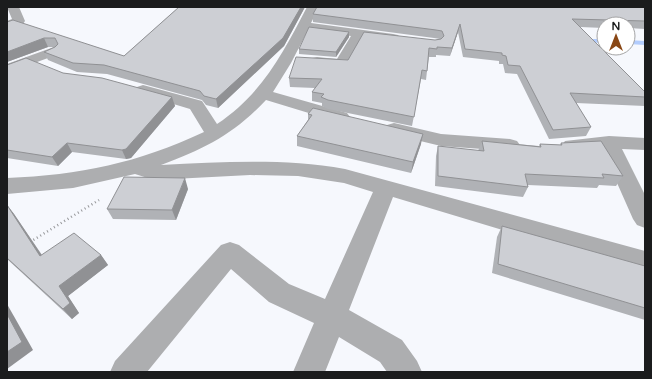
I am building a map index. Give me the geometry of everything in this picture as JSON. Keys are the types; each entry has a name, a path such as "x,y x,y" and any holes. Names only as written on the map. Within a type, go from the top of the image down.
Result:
{"street":[{"path":"7,26 19,21 13,7"},
{"path":"7,186 91,178 136,167 181,150 215,134 244,114 263,94 286,58 313,7"},
{"path":"304,26 404,39"},
{"path":"286,58 342,64 359,34"},
{"path":"8,69 54,51"},
{"path":"31,60 52,69"},
{"path":"129,86 196,105 215,134"},
{"path":"263,94 324,114 355,121"},
{"path":"379,126 441,140 526,146"},
{"path":"609,142 645,219"},
{"path":"556,146 609,142 645,144"},
{"path":"136,167 154,173 277,167 317,170 386,188 645,262"},
{"path":"309,372 386,188"},
{"path":"126,372 230,252 279,293 333,317 391,351 406,372"}],"path":[{"path":"27,244 105,197"}],"building":[{"path":"179,7 301,7 283,38 216,99 204,96 200,91 104,65 73,63 44,52 58,44 55,38 44,38 7,52 7,22 13,20 124,56"},
{"path":"317,7 645,7 645,21 636,21 636,16 596,16 596,20 572,19 596,43 596,56 609,56 645,92 645,97 570,93 591,127 553,130 520,66 508,65 506,56 502,55 502,53 465,49 460,24 452,48 429,48 427,71 422,70 414,117 328,100 321,97 324,94 312,92 322,79 289,78 296,57 348,60 364,32 435,40 441,39 444,36 442,31 313,14"},
{"path":"309,27 349,32 336,52 299,49"},
{"path":"26,58 63,73 102,78 172,97 126,149 122,150 67,143 52,157 7,150 7,65"},
{"path":"313,108 423,134 413,162 297,136 312,115 308,114"},
{"path":"482,141 541,147 540,144 562,145 561,143 601,141 623,176 602,174 604,178 525,174 528,187 438,176 438,146 484,151"},
{"path":"124,177 185,178 172,210 107,209"},
{"path":"7,205 40,256 74,233 101,255 59,286 70,303 63,309 7,258"},
{"path":"502,226 645,266 645,308 498,264"},
{"path":"7,314 22,342 7,352"}],"waterway":[{"path":"582,41 596,41"},
{"path":"636,42 645,43"}]}
